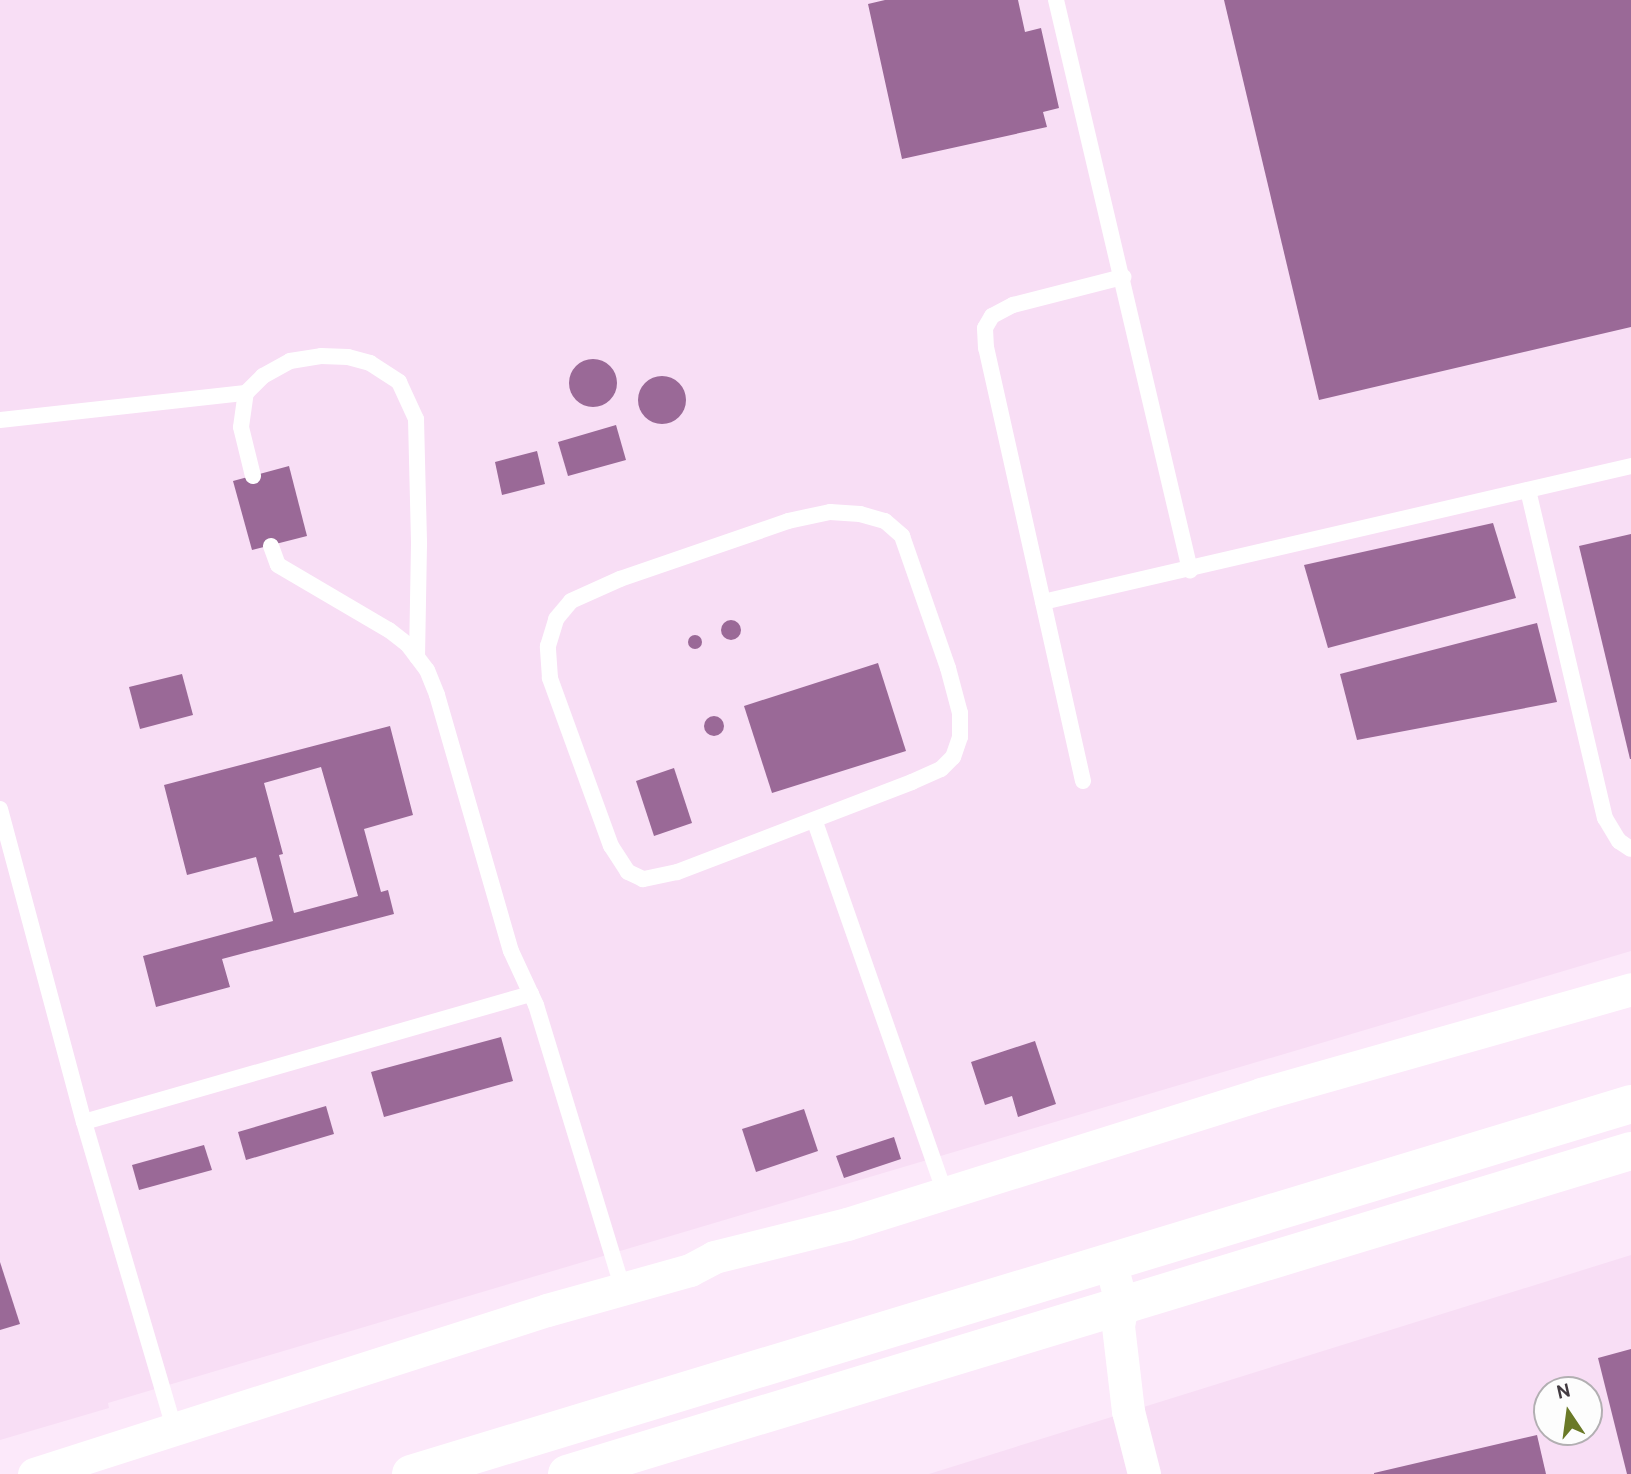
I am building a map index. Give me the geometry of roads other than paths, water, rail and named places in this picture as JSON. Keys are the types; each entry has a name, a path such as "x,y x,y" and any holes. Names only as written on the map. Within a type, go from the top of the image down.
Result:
{"main road":[{"path":"411,1474 1631,1104"},
{"path":"567,1474 1631,1150"}],"street":[{"path":"34,1474 174,1427 690,1270 714,1257 847,1224 1261,1094 1631,989"},
{"path":"1110,1262 1122,1305 1118,1326 1127,1399 1144,1474"}],"lane":[{"path":"1056,0 1190,570"},
{"path":"1083,781 986,348 985,328 992,316 1013,305 1123,277"},
{"path":"253,476 241,427 246,393 263,376 290,361 321,356 348,357 370,363 399,382 416,419 419,544 417,657"},
{"path":"0,420 246,393"},
{"path":"1043,602 1631,466"},
{"path":"1528,490 1605,818 1619,841 1631,849"},
{"path":"830,512 860,514 885,521 902,536 948,668 960,713 960,737 953,757 941,769 815,822 677,872 643,880 628,872 611,846 550,678 548,646 556,619 571,601 620,579 788,521 830,512"},
{"path":"271,546 278,565 389,630 427,670 438,695 511,951 531,994 623,1289"},
{"path":"0,809 84,1122 174,1427"},
{"path":"815,822 945,1193"},
{"path":"84,1122 531,994"}]}
